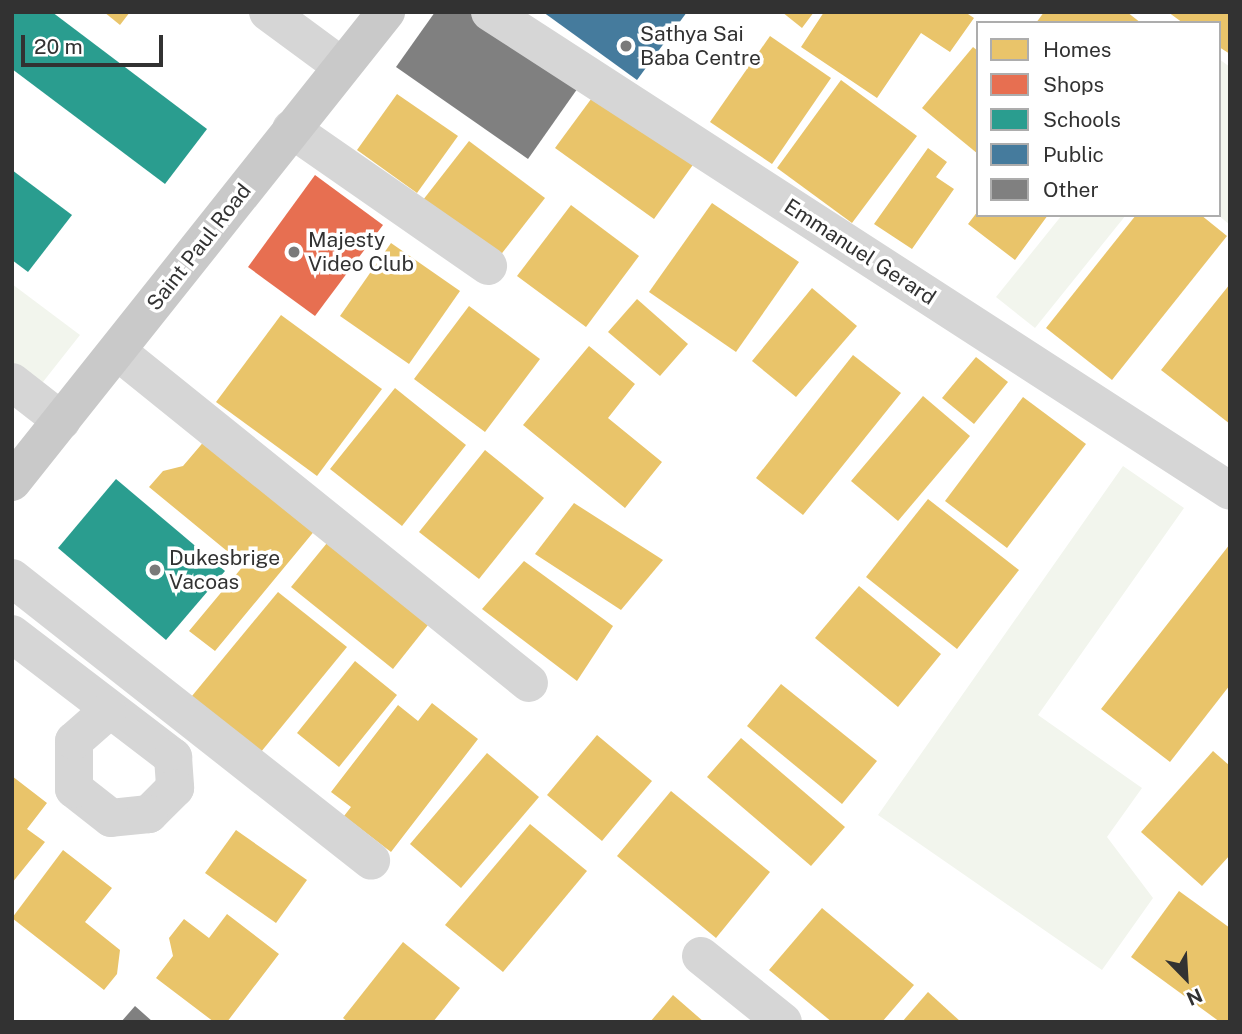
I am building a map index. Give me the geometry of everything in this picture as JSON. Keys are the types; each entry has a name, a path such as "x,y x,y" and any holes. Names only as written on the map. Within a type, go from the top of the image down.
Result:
{"main road":[{"name":"Saint Paul Road","path":"12,482 340,65 386,12"}],"street":[{"path":"268,12 340,65"},
{"name":"Emmanuel Gerard","path":"490,12 1228,486"},
{"path":"291,129 488,266"},
{"path":"117,351 529,683"},
{"path":"12,382 62,421"},
{"path":"12,578 371,860"},
{"path":"12,634 108,711"},
{"path":"701,956 783,1022"}],"shaded area":[{"path":"1221,60 1230,67 1230,225 1220,217"},
{"path":"1060,217 1124,217 1035,328 996,297"},
{"path":"12,284 80,335 39,387 12,403"},
{"path":"1123,466 1184,508 1038,715 1142,788 1107,837 1153,898 1102,970 878,815"}],"building: Homes":[{"path":"104,12 130,12 120,25"},
{"path":"782,12 814,12 802,28"},
{"path":"824,12 965,12 974,18 950,52 921,33 877,98 801,47"},
{"path":"1044,12 1127,12 1138,21 1037,21"},
{"path":"1168,12 1230,12 1230,54 1221,48 1221,21 1180,21"},
{"path":"770,36 831,78 772,164 710,122"},
{"path":"973,47 976,49 976,152 922,108"},
{"path":"841,80 917,136 852,223 777,168"},
{"path":"597,91 695,162 654,219 555,148"},
{"path":"397,94 458,136 417,193 357,150"},
{"path":"469,141 545,198 499,257 423,200"},
{"path":"928,148 947,162 936,177 954,189 912,249 874,224"},
{"path":"712,203 799,262 736,352 649,292"},
{"path":"571,205 639,256 586,327 517,276"},
{"path":"976,214 976,217 1047,217 1015,260 968,224"},
{"path":"1134,217 1203,217 1227,236 1112,380 1046,328"},
{"path":"391,243 460,291 409,364 340,316"},
{"path":"1230,284 1230,424 1161,370"},
{"path":"812,288 857,326 796,397 752,361"},
{"path":"637,299 688,344 660,376 608,332"},
{"path":"469,306 540,359 485,432 414,379"},
{"path":"281,315 382,389 317,476 216,402"},
{"path":"589,346 635,384 608,418 662,462 625,508 523,425"},
{"path":"853,355 901,393 803,515 756,478"},
{"path":"976,357 1008,382 974,424 942,398"},
{"path":"395,388 466,445 402,526 330,469"},
{"path":"923,396 970,436 898,521 851,481"},
{"path":"1023,397 1086,444 1007,548 945,501"},
{"path":"206,439 316,529 215,651 189,631 244,565 149,487 163,471 183,466"},
{"path":"485,450 544,498 479,579 419,532"},
{"path":"928,499 1019,570 957,649 866,577"},
{"path":"574,503 663,560 621,610 535,554"},
{"path":"327,543 428,625 393,669 291,587"},
{"path":"1230,544 1230,685 1170,762 1101,709"},
{"path":"524,561 613,626 577,681 482,609"},
{"path":"859,586 941,654 898,707 815,638"},
{"path":"278,592 347,647 256,758 187,702"},
{"path":"355,661 397,695 339,767 297,733"},
{"path":"781,684 877,761 842,804 747,726"},
{"path":"432,703 478,739 391,852 344,816 351,807 331,792 398,705 418,721"},
{"path":"597,735 652,781 602,841 547,795"},
{"path":"741,738 845,827 811,866 707,777"},
{"path":"1213,751 1230,766 1230,855 1202,886 1141,832"},
{"path":"487,753 539,797 461,888 410,844"},
{"path":"12,776 47,803 27,829 45,842 12,883"},
{"path":"671,791 770,872 716,938 617,856"},
{"path":"530,824 587,871 503,972 445,925"},
{"path":"236,830 307,880 276,923 205,873"},
{"path":"63,850 112,888 85,922 120,950 117,974 104,990 12,918"},
{"path":"1179,891 1230,928 1230,1022 1220,1022 1131,957"},
{"path":"822,908 914,985 882,1022 832,1022 769,970"},
{"path":"227,914 279,954 227,1022 214,1022 156,978 173,956 169,938 184,919 209,938"},
{"path":"403,942 460,988 433,1022 348,1022 343,1018"},
{"path":"928,992 961,1022 902,1022"},
{"path":"673,995 704,1022 650,1022"}],"building: Shops":[{"path":"315,175 383,225 315,316 248,267"}],"building: Schools":[{"path":"12,12 52,12 207,129 165,184 12,69"},
{"path":"12,170 72,215 28,272 12,260"},
{"path":"116,479 225,571 166,640 58,548"}],"building: Public":[{"name":"Sathya Sai Baba Centre","path":"543,12 687,12 637,80"}],"building: Other":[{"path":"435,12 476,12 580,85 528,159 396,67"},
{"path":"135,1006 153,1022 121,1022"}],"place":[{"name":"Sathya Sai Baba Centre","path":"626,46"},
{"name":"Majesty Video Club","path":"294,252"},
{"name":"Dukesbrige Vacoas","path":"155,570"}]}
